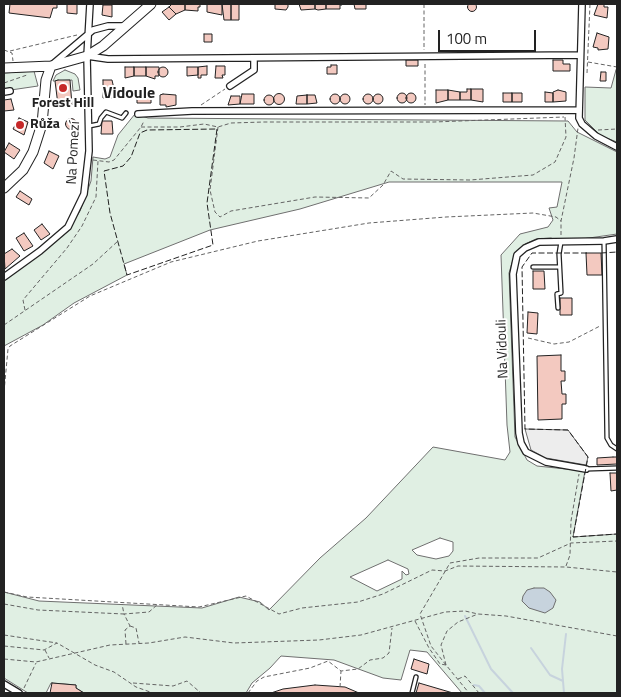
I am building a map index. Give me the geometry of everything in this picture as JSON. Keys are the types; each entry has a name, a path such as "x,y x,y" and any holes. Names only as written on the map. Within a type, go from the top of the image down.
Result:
{"street":[{"name":"Na Pomezí","path":"4,277 40,251 68,227 84,194 89,160 87,56 90,4"},
{"path":"4,68 51,66 87,56 102,46 151,4"},
{"path":"582,4 577,110 582,124 617,147"},
{"path":"4,188 23,170 34,152 42,124 46,80 51,66 89,32 108,26 126,26"},
{"path":"87,56 108,59 579,55"},
{"path":"230,86 254,70 254,58"},
{"path":"138,114 192,110 577,110"},
{"name":"Na Vidouli","path":"583,468 546,462 535,458 526,452 518,433 513,274 517,256 525,248 538,242 604,241 617,239"},
{"path":"4,684 19,693"}],"lane":[{"path":"89,126 100,124 101,118 106,112 113,112 122,118 126,113"},
{"path":"604,241 607,438 611,445 617,449"},
{"path":"558,308 557,294 561,293 559,267 561,242"},
{"path":"533,268 559,267"},
{"name":"Na Vidouli","path":"583,468 617,468"},
{"path":"412,693 416,676"}],"path":[{"path":"579,73 588,73 590,4"},
{"path":"4,50 10,51 78,35"},
{"path":"10,51 13,64"},
{"path":"588,62 617,67"},
{"path":"4,83 32,74"},
{"path":"192,110 230,86"},
{"path":"89,160 114,160 142,127 147,113"},
{"path":"142,127 180,127 204,124 218,127 231,123 264,122 434,122 566,117 566,137 555,162 533,176 470,180 403,179 391,171 383,185 369,198 315,196 231,211 220,218 215,212 210,190 218,127"},
{"path":"561,242 560,221 574,158 578,126 582,124"},
{"path":"590,131 617,129"},
{"path":"25,310 22,300 67,248 82,226 96,197 98,161"},
{"path":"8,349 90,296 171,262 215,250 322,230 418,219 533,213 556,217 560,221"},
{"path":"4,325 93,264 118,241"},
{"path":"528,338 554,344 569,342 605,323"},
{"path":"4,347 8,349"},
{"path":"4,392 8,349"},
{"path":"566,567 571,543 571,521 583,468"},
{"path":"469,693 431,646 420,614 450,562 479,558 538,558 571,543 617,541"},
{"path":"4,592 27,597 121,604 199,607 246,596 279,614 302,608 358,602 384,594 432,570 445,571 458,566 566,567 617,572"},
{"path":"4,604 38,610 124,614 148,612 158,605"},
{"path":"121,604 130,626 136,628 139,643"},
{"path":"4,660 36,662 75,652 184,637 234,643 318,640 361,635 445,612 465,611 506,616 617,636"},
{"path":"446,665 441,645 447,631 458,622 478,614"},
{"path":"414,620 428,648 440,664 446,665"},
{"path":"126,644 125,630 130,626"},
{"path":"248,693 257,680 264,677 310,668 328,661 341,671 358,669 370,660 383,658 389,653 392,627"},
{"path":"4,635 57,643 95,665 114,672 132,684 152,693"},
{"path":"4,646 44,650 57,643"},
{"path":"44,650 50,659"},
{"path":"24,688 36,662"},
{"path":"340,686 341,671"},
{"path":"458,679 464,676 479,693"},
{"path":"132,684 173,686 187,681 201,693"}],"green space":[{"path":"65,70 75,74 78,78 80,90 73,91 72,80 53,81 56,75"},
{"path":"616,70 617,142 601,136 585,120 585,87 611,88"},
{"path":"34,71 38,86 4,91 4,73"},
{"path":"135,114 148,118 568,121 577,132 617,152 617,234 561,242 551,238 536,239 525,244 515,253 509,273 515,437 527,460 537,466 585,471 573,537 617,534 617,693 462,693 427,652 410,650 401,680 383,678 334,660 281,656 252,683 246,693 84,693 76,688 76,685 51,683 46,693 28,693 4,678 4,592 39,601 202,608 239,597 260,602 269,610 320,558 366,518 433,447 505,460 510,452 507,425 501,255 520,234 548,227 553,220 549,208 557,207 562,182 389,182 300,209 210,230 124,264 127,275 74,303 43,325 4,346 4,280 66,233 80,211 91,181 93,157 105,159 110,157 118,135","holes":["440,538 453,542 453,551 449,556 436,559 417,555 412,550","388,560 408,569 409,574 406,575 402,571 402,579 377,591 350,577"]}],"shaded area":[{"path":"525,429 568,430 588,457 586,465 546,458 531,450"},
{"path":"544,588 550,592 556,600 553,608 545,613 529,608 522,601 527,590"}],"building":[{"path":"472,2 477,7 472,12 467,7"},
{"path":"10,4 57,4 57,8 53,8 50,18 9,13"},
{"path":"67,4 77,4 77,14 67,13"},
{"path":"172,4 185,4 185,10 176,14 169,7"},
{"path":"185,4 200,4 200,7 198,7 198,11 185,10"},
{"path":"207,4 222,4 222,15 207,12"},
{"path":"222,4 231,4 231,20 224,20"},
{"path":"231,4 239,4 239,20 231,20"},
{"path":"275,4 288,4 288,7 286,10 275,9"},
{"path":"299,4 315,4 315,9 301,10"},
{"path":"315,4 326,4 326,9 315,9"},
{"path":"326,4 342,5 340,5 340,9 326,9"},
{"path":"354,4 366,4 366,9 355,9"},
{"path":"598,4 604,4 604,7 608,7 607,18 594,15"},
{"path":"103,5 112,5 112,17 102,15"},
{"path":"169,7 176,14 169,20 162,12"},
{"path":"597,33 609,37 608,49 598,50 598,48 593,47"},
{"path":"204,34 212,34 212,42 204,42"},
{"path":"406,60 418,60 418,66 406,66"},
{"path":"553,60 563,60 563,64 570,64 570,71 553,71"},
{"path":"331,65 337,65 337,74 327,74 327,67 331,67"},
{"path":"207,66 207,75 201,75 201,78 198,78 198,67"},
{"path":"216,66 225,66 223,78 215,78"},
{"path":"125,67 134,67 134,76 125,78"},
{"path":"134,67 146,67 146,76 134,76"},
{"path":"146,67 159,67 159,76 155,76 155,79 146,76"},
{"path":"161,67 165,67 168,72 167,76 161,77 158,74 158,70"},
{"path":"187,67 198,67 198,75 187,76"},
{"path":"601,72 606,72 606,81 600,81"},
{"name":"Forest Hill","path":"70,80 72,105 58,105 55,81"},
{"path":"103,80 112,80 114,89 103,89"},
{"path":"103,89 114,89 112,98 103,98"},
{"path":"467,89 471,89 471,100 460,100 460,92 467,92"},
{"path":"471,89 483,89 483,102 471,100"},
{"path":"436,90 448,90 448,100 436,103"},
{"path":"448,90 460,92 460,100 448,100"},
{"path":"558,90 566,92 566,101 553,102 553,92"},
{"path":"545,92 553,93 553,102 545,102"},
{"path":"400,93 404,93 407,98 406,102 400,103 397,100 397,96"},
{"path":"409,93 413,93 416,98 415,102 409,103 406,100 406,96"},
{"path":"503,93 512,93 512,102 503,102"},
{"path":"512,93 522,93 522,102 512,102"},
{"path":"242,94 254,94 254,104 240,104"},
{"path":"277,94 281,94 284,99 283,103 277,104 274,101 274,97"},
{"path":"333,94 337,94 340,99 339,103 333,104 330,101 330,97"},
{"path":"343,94 347,94 350,99 349,103 343,104 340,101 340,97"},
{"path":"366,94 370,94 373,99 372,103 366,104 363,101 363,97"},
{"path":"376,94 380,94 383,99 382,103 376,104 373,101 373,97"},
{"path":"160,95 176,95 176,105 166,107 166,105 160,105"},
{"path":"267,95 271,95 274,100 273,104 267,105 264,102 264,98"},
{"path":"307,95 315,95 317,103 307,104"},
{"path":"307,95 307,104 296,104 297,96"},
{"path":"137,96 151,96 151,103 137,103"},
{"path":"231,96 240,96 240,104 228,105"},
{"path":"11,99 14,110 4,111 4,100"},
{"name":"Růža","path":"19,118 28,122 24,135 13,129"},
{"path":"71,118 77,124 71,130 65,124"},
{"path":"102,121 112,121 113,134 101,134"},
{"path":"9,143 20,150 14,159 4,152"},
{"path":"49,151 59,156 53,169 44,163"},
{"path":"20,191 32,199 29,205 16,197"},
{"path":"42,224 50,234 41,240 34,230"},
{"path":"24,233 33,246 24,251 16,238"},
{"path":"12,249 20,256 5,269 4,254"},
{"path":"586,253 601,253 602,275 587,275"},
{"path":"533,271 544,271 545,289 533,289"},
{"path":"560,298 572,298 572,315 560,315"},
{"path":"528,312 538,313 537,334 527,333"},
{"path":"561,355 561,371 565,371 565,381 561,381 562,394 566,394 566,404 562,404 562,419 538,420 537,356"},
{"path":"617,457 617,464 597,465 597,458"},
{"path":"610,473 617,473 617,490 611,491"},
{"path":"414,659 429,664 427,674 411,669"},
{"path":"52,683 76,685 76,688 84,693 50,693"},
{"path":"419,683 453,693 416,693"},
{"path":"315,685 345,687 359,693 271,693 283,689"}],"waterway":[{"path":"465,616 491,669 513,693"},
{"path":"564,693 562,669 566,634"},
{"path":"531,648 550,675 563,681"},
{"path":"474,685 479,686 485,693"}],"fence":[{"path":"217,129 207,203 213,245 127,275 110,213 104,171 123,166 131,157 140,133 147,130 217,129"},
{"path":"601,253 617,252"},
{"path":"587,253 532,253 522,267 525,429 568,430 588,457 573,537 617,534"}],"place":[{"name":"Forest Hill","path":"63,88"},
{"name":"Růža","path":"20,125"}],"district":[{"name":"Vidoule","path":"129,94"}]}
